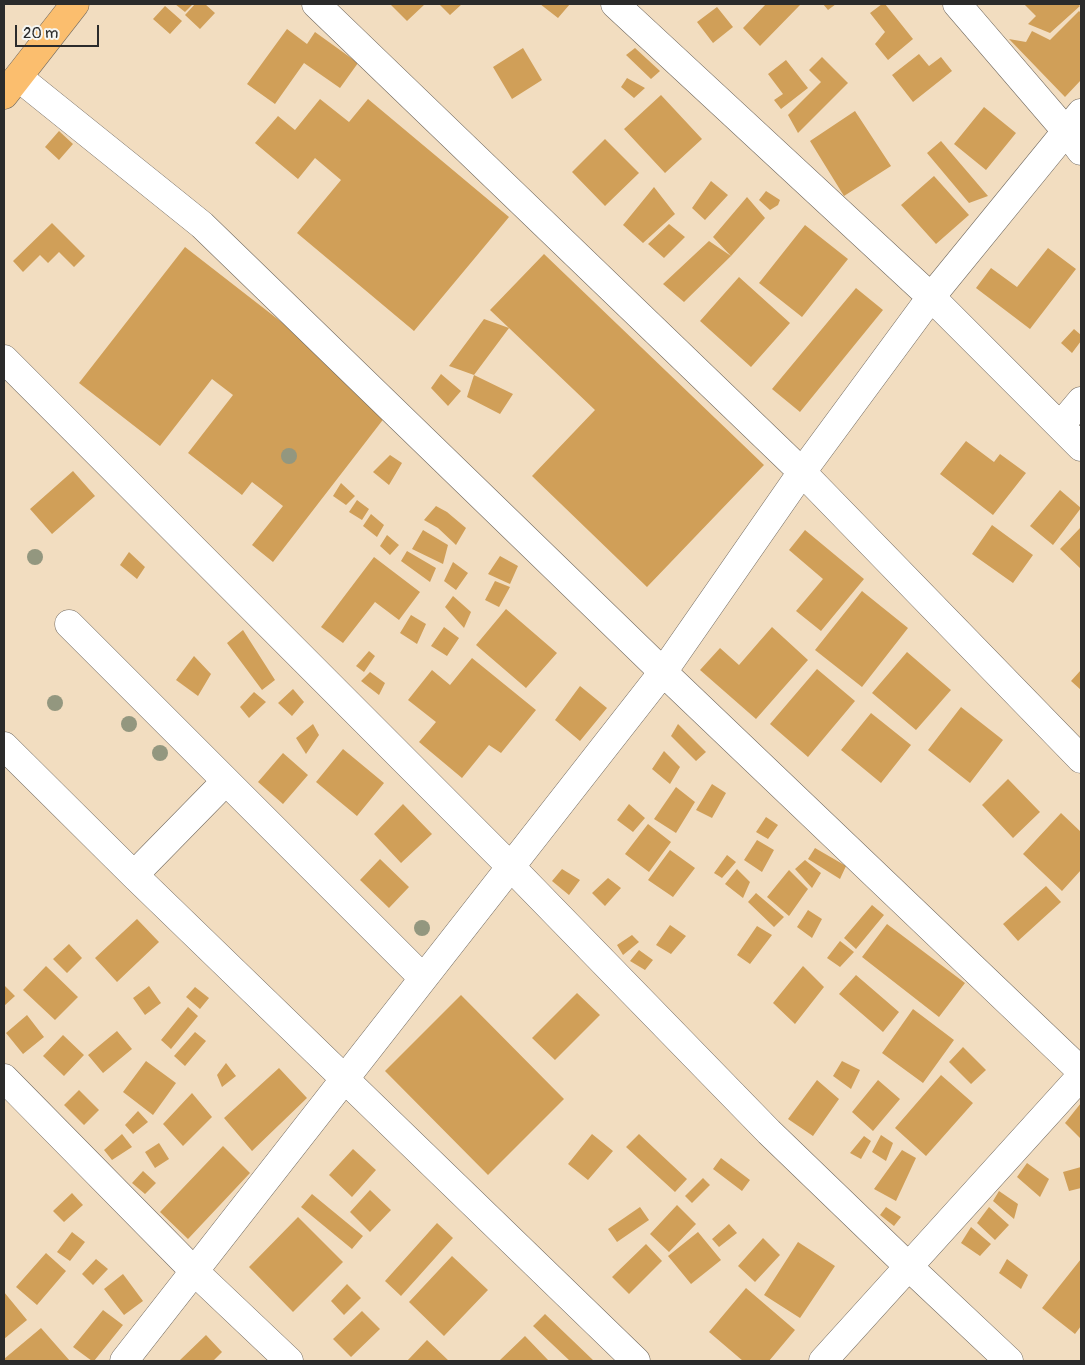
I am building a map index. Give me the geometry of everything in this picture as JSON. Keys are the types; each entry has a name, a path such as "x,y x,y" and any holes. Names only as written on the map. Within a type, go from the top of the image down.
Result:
{"highway":[{"path":"11,86 75,4"}],"street":[{"path":"316,4 802,472 1081,759"},
{"path":"614,4 930,297 1081,447"},
{"path":"124,1361 663,672 802,472 930,297 1076,132 957,4"},
{"path":"11,86 202,225 663,672 1081,1070"},
{"path":"4,358 510,867 769,1132 1009,1361"},
{"path":"1060,426 1081,402"},
{"path":"69,624 423,978"},
{"path":"4,746 134,875 636,1361"},
{"path":"134,875 226,781"},
{"path":"823,1361 1081,1076"},
{"path":"4,1078 194,1271 288,1361"}],"building":[{"path":"175,4 193,4 185,12"},
{"path":"195,4 205,4 215,13 200,29 185,15"},
{"path":"390,4 425,4 407,21"},
{"path":"439,4 462,4 450,15"},
{"path":"540,4 570,4 558,18"},
{"path":"766,4 801,4 760,46 743,28"},
{"path":"823,4 836,4 828,10"},
{"path":"882,4 885,4 913,39 888,60 875,44 885,32 870,13"},
{"path":"1024,4 1078,4 1080,6 1050,33 1028,24 1036,16"},
{"path":"165,6 182,21 170,34 153,19"},
{"path":"717,7 733,27 713,43 697,22"},
{"path":"1079,11 1081,13 1081,80 1065,97 1009,39 1026,42 1032,31 1050,40"},
{"path":"287,29 307,44 315,32 358,63 340,88 304,63 275,104 247,84"},
{"path":"523,48 542,80 512,99 493,67"},
{"path":"635,48 660,71 651,79 626,55"},
{"path":"919,54 929,66 941,57 952,71 913,102 892,75"},
{"path":"822,57 848,83 798,133 788,115 821,82 809,70"},
{"path":"786,60 808,88 781,109 774,100 783,94 768,74"},
{"path":"627,78 645,88 634,98 621,87"},
{"path":"661,95 702,139 665,173 624,129"},
{"path":"320,99 349,122 368,99 509,217 414,331 297,233 341,180 315,158 298,179 255,143 278,116 295,130"},
{"path":"984,107 1016,133 986,170 954,144"},
{"path":"855,111 891,166 844,196 810,141"},
{"path":"59,131 73,144 59,160 45,147"},
{"path":"605,139 639,173 605,206 572,172"},
{"path":"941,141 988,196 969,203 927,153"},
{"path":"934,176 969,215 936,244 901,205"},
{"path":"711,181 728,195 705,220 692,208"},
{"path":"654,187 675,214 643,243 623,225"},
{"path":"766,191 780,200 778,205 770,210 759,200"},
{"path":"747,197 765,218 731,256 713,237"},
{"path":"52,223 85,256 74,267 59,252 48,263 40,255 23,272 13,261"},
{"path":"669,224 685,237 664,258 648,244"},
{"path":"805,225 848,259 802,317 759,283"},
{"path":"709,241 731,256 684,302 663,284"},
{"path":"185,247 392,408 273,562 252,545 283,506 252,482 242,495 188,453 233,395 212,379 160,446 79,383"},
{"path":"1048,248 1076,269 1030,329 976,288 991,268 1017,287"},
{"path":"544,254 764,465 647,587 532,476 595,410 490,310"},
{"path":"739,277 790,323 751,367 700,321"},
{"path":"856,288 883,310 800,412 772,389"},
{"path":"484,319 509,328 474,375 449,366"},
{"path":"1074,329 1081,335 1081,341 1072,353 1061,343"},
{"path":"441,374 461,391 448,406 431,388"},
{"path":"474,375 513,394 500,414 467,397"},
{"path":"966,441 994,462 1000,454 1026,473 993,515 940,474"},
{"path":"390,455 402,463 389,485 373,472"},
{"path":"73,471 95,496 52,534 30,509"},
{"path":"341,483 355,496 346,505 333,496"},
{"path":"1060,490 1081,508 1053,545 1030,526"},
{"path":"357,500 369,509 362,520 349,512"},
{"path":"436,506 447,512 466,528 456,545 438,528 424,520"},
{"path":"371,514 384,525 377,537 363,526"},
{"path":"992,525 1033,555 1013,583 972,554"},
{"path":"1081,527 1081,569 1060,549"},
{"path":"423,530 448,545 443,564 412,549"},
{"path":"805,530 864,579 821,631 796,611 823,579 789,550"},
{"path":"387,535 399,545 390,555 380,546"},
{"path":"407,551 436,568 430,582 401,561"},
{"path":"129,552 145,567 137,579 120,565"},
{"path":"500,556 518,566 510,584 488,574"},
{"path":"374,557 420,592 399,620 375,602 343,643 321,627"},
{"path":"453,562 468,573 456,590 444,581"},
{"path":"495,581 510,587 499,607 485,600"},
{"path":"862,591 908,628 862,687 815,650"},
{"path":"453,596 471,612 464,628 445,607"},
{"path":"506,609 557,653 526,688 476,645"},
{"path":"411,615 426,624 417,644 400,633"},
{"path":"444,627 459,638 447,656 431,646"},
{"path":"772,627 808,660 756,719 700,670 720,648 739,665"},
{"path":"243,630 275,680 262,690 227,643"},
{"path":"369,651 375,656 364,672 356,666"},
{"path":"907,652 951,690 916,730 872,693"},
{"path":"194,656 211,674 198,696 176,680"},
{"path":"472,658 536,710 501,753 489,745 462,778 419,742 436,722 408,700 432,670 450,685"},
{"path":"817,669 855,701 808,757 770,724"},
{"path":"1081,670 1081,690 1071,681"},
{"path":"370,672 385,683 379,695 361,681"},
{"path":"580,686 607,708 580,741 555,720"},
{"path":"293,689 304,702 292,716 278,703"},
{"path":"254,692 266,702 249,718 240,707"},
{"path":"961,707 1003,740 970,783 928,750"},
{"path":"871,713 911,745 881,783 841,750"},
{"path":"313,724 319,735 306,754 296,738"},
{"path":"678,724 706,752 696,761 671,736"},
{"path":"343,749 384,783 357,816 316,782"},
{"path":"664,751 680,767 670,784 652,769"},
{"path":"283,753 308,775 283,804 258,782"},
{"path":"1008,779 1040,812 1013,838 982,805"},
{"path":"712,784 726,793 712,818 696,810"},
{"path":"676,787 695,802 676,833 654,819"},
{"path":"403,804 432,834 401,863 374,834"},
{"path":"629,804 645,818 633,832 617,820"},
{"path":"1061,813 1081,832 1081,870 1062,891 1023,854"},
{"path":"766,817 778,825 768,839 756,832"},
{"path":"648,824 671,842 649,872 625,854"},
{"path":"757,840 774,850 762,872 744,860"},
{"path":"815,848 846,866 840,879 808,859"},
{"path":"670,850 695,868 673,897 648,880"},
{"path":"727,855 736,862 722,878 714,873"},
{"path":"380,859 409,887 389,908 360,880"},
{"path":"805,860 821,873 812,888 795,869"},
{"path":"562,869 580,880 569,895 552,881"},
{"path":"737,869 750,882 743,898 725,884"},
{"path":"789,870 808,889 789,916 767,897"},
{"path":"608,878 621,888 605,906 592,893"},
{"path":"1046,886 1061,902 1018,941 1003,924"},
{"path":"756,893 784,917 774,927 748,902"},
{"path":"872,905 884,915 856,949 844,938"},
{"path":"808,910 822,919 812,938 797,927"},
{"path":"137,919 159,942 117,982 95,958"},
{"path":"887,924 965,983 939,1017 862,957"},
{"path":"670,925 686,936 671,954 656,945"},
{"path":"757,926 772,935 750,964 737,955"},
{"path":"632,935 639,942 623,955 617,945"},
{"path":"840,941 854,952 840,967 827,958"},
{"path":"69,944 82,958 67,973 53,959"},
{"path":"639,950 653,960 645,970 630,961"},
{"path":"46,966 78,997 55,1020 23,990"},
{"path":"803,966 824,987 795,1024 773,1003"},
{"path":"856,975 899,1012 883,1032 839,994"},
{"path":"4,985 15,996 4,1006"},
{"path":"149,986 161,1003 145,1015 133,998"},
{"path":"195,987 209,998 200,1009 186,997"},
{"path":"577,993 600,1015 555,1060 532,1038"},
{"path":"461,995 564,1099 488,1175 385,1071"},
{"path":"188,1007 198,1016 171,1049 161,1040"},
{"path":"913,1009 954,1040 923,1083 882,1053"},
{"path":"27,1015 44,1037 23,1054 6,1033"},
{"path":"117,1031 132,1049 103,1073 88,1055"},
{"path":"195,1032 206,1041 185,1066 174,1056"},
{"path":"63,1035 84,1055 64,1076 43,1056"},
{"path":"963,1047 986,1070 971,1084 949,1062"},
{"path":"146,1061 176,1083 153,1115 123,1092"},
{"path":"842,1061 860,1070 851,1089 833,1076"},
{"path":"226,1063 236,1076 222,1087 217,1075"},
{"path":"279,1068 307,1098 252,1151 224,1118"},
{"path":"941,1075 973,1103 926,1156 895,1128"},
{"path":"817,1080 839,1099 813,1136 788,1119"},
{"path":"878,1080 900,1099 873,1131 852,1112"},
{"path":"79,1090 99,1110 84,1125 64,1105"},
{"path":"192,1093 212,1117 183,1146 163,1124"},
{"path":"1081,1103 1081,1139 1065,1123"},
{"path":"138,1111 148,1122 133,1134 125,1125"},
{"path":"122,1134 132,1147 112,1160 104,1150"},
{"path":"592,1134 613,1151 588,1180 568,1164"},
{"path":"639,1134 687,1179 675,1192 626,1147"},
{"path":"881,1135 893,1143 886,1161 872,1152"},
{"path":"864,1136 871,1141 861,1159 850,1153"},
{"path":"159,1143 169,1159 155,1168 145,1152"},
{"path":"223,1146 250,1173 188,1239 160,1212"},
{"path":"353,1149 376,1170 352,1197 329,1175"},
{"path":"902,1150 916,1158 896,1201 874,1189"},
{"path":"721,1158 750,1180 742,1191 713,1169"},
{"path":"1027,1163 1049,1179 1040,1197 1017,1177"},
{"path":"1081,1167 1081,1188 1069,1191 1063,1172"},
{"path":"143,1171 156,1183 145,1194 132,1183"},
{"path":"703,1178 710,1185 692,1203 685,1196"},
{"path":"370,1190 391,1210 370,1232 350,1212"},
{"path":"999,1191 1018,1204 1014,1219 993,1201"},
{"path":"72,1193 83,1205 64,1222 53,1211"},
{"path":"312,1194 363,1236 352,1249 301,1207"},
{"path":"677,1205 696,1224 669,1252 650,1234"},
{"path":"640,1207 649,1220 617,1242 608,1229"},
{"path":"886,1207 901,1217 894,1226 880,1215"},
{"path":"989,1207 1009,1225 995,1240 977,1223"},
{"path":"298,1217 343,1262 293,1312 249,1267"},
{"path":"437,1223 453,1238 401,1296 385,1281"},
{"path":"729,1224 737,1233 719,1247 712,1239"},
{"path":"971,1227 991,1244 980,1256 961,1243"},
{"path":"72,1232 85,1242 70,1261 57,1252"},
{"path":"698,1232 721,1260 691,1284 668,1256"},
{"path":"763,1238 780,1255 755,1282 738,1266"},
{"path":"798,1242 835,1266 800,1318 764,1295"},
{"path":"646,1244 662,1261 629,1294 612,1277"},
{"path":"46,1253 66,1271 37,1305 16,1287"},
{"path":"452,1256 488,1290 444,1336 409,1302"},
{"path":"96,1259 108,1269 93,1285 82,1274"},
{"path":"1007,1259 1028,1275 1021,1289 999,1273"},
{"path":"1081,1259 1081,1326 1075,1334 1042,1308"},
{"path":"123,1274 143,1301 124,1315 104,1289"},
{"path":"347,1284 361,1298 344,1315 331,1301"},
{"path":"746,1288 795,1330 769,1361 743,1361 709,1332"},
{"path":"4,1292 27,1320 4,1339"},
{"path":"103,1310 123,1325 94,1361 92,1361 73,1347"},
{"path":"362,1311 380,1329 351,1357 333,1339"},
{"path":"545,1314 594,1361 570,1361 533,1326"},
{"path":"41,1328 70,1361 6,1361 4,1359"},
{"path":"206,1335 222,1352 213,1361 179,1361"},
{"path":"525,1336 549,1361 499,1361"},
{"path":"427,1340 449,1361 407,1361"}]}
